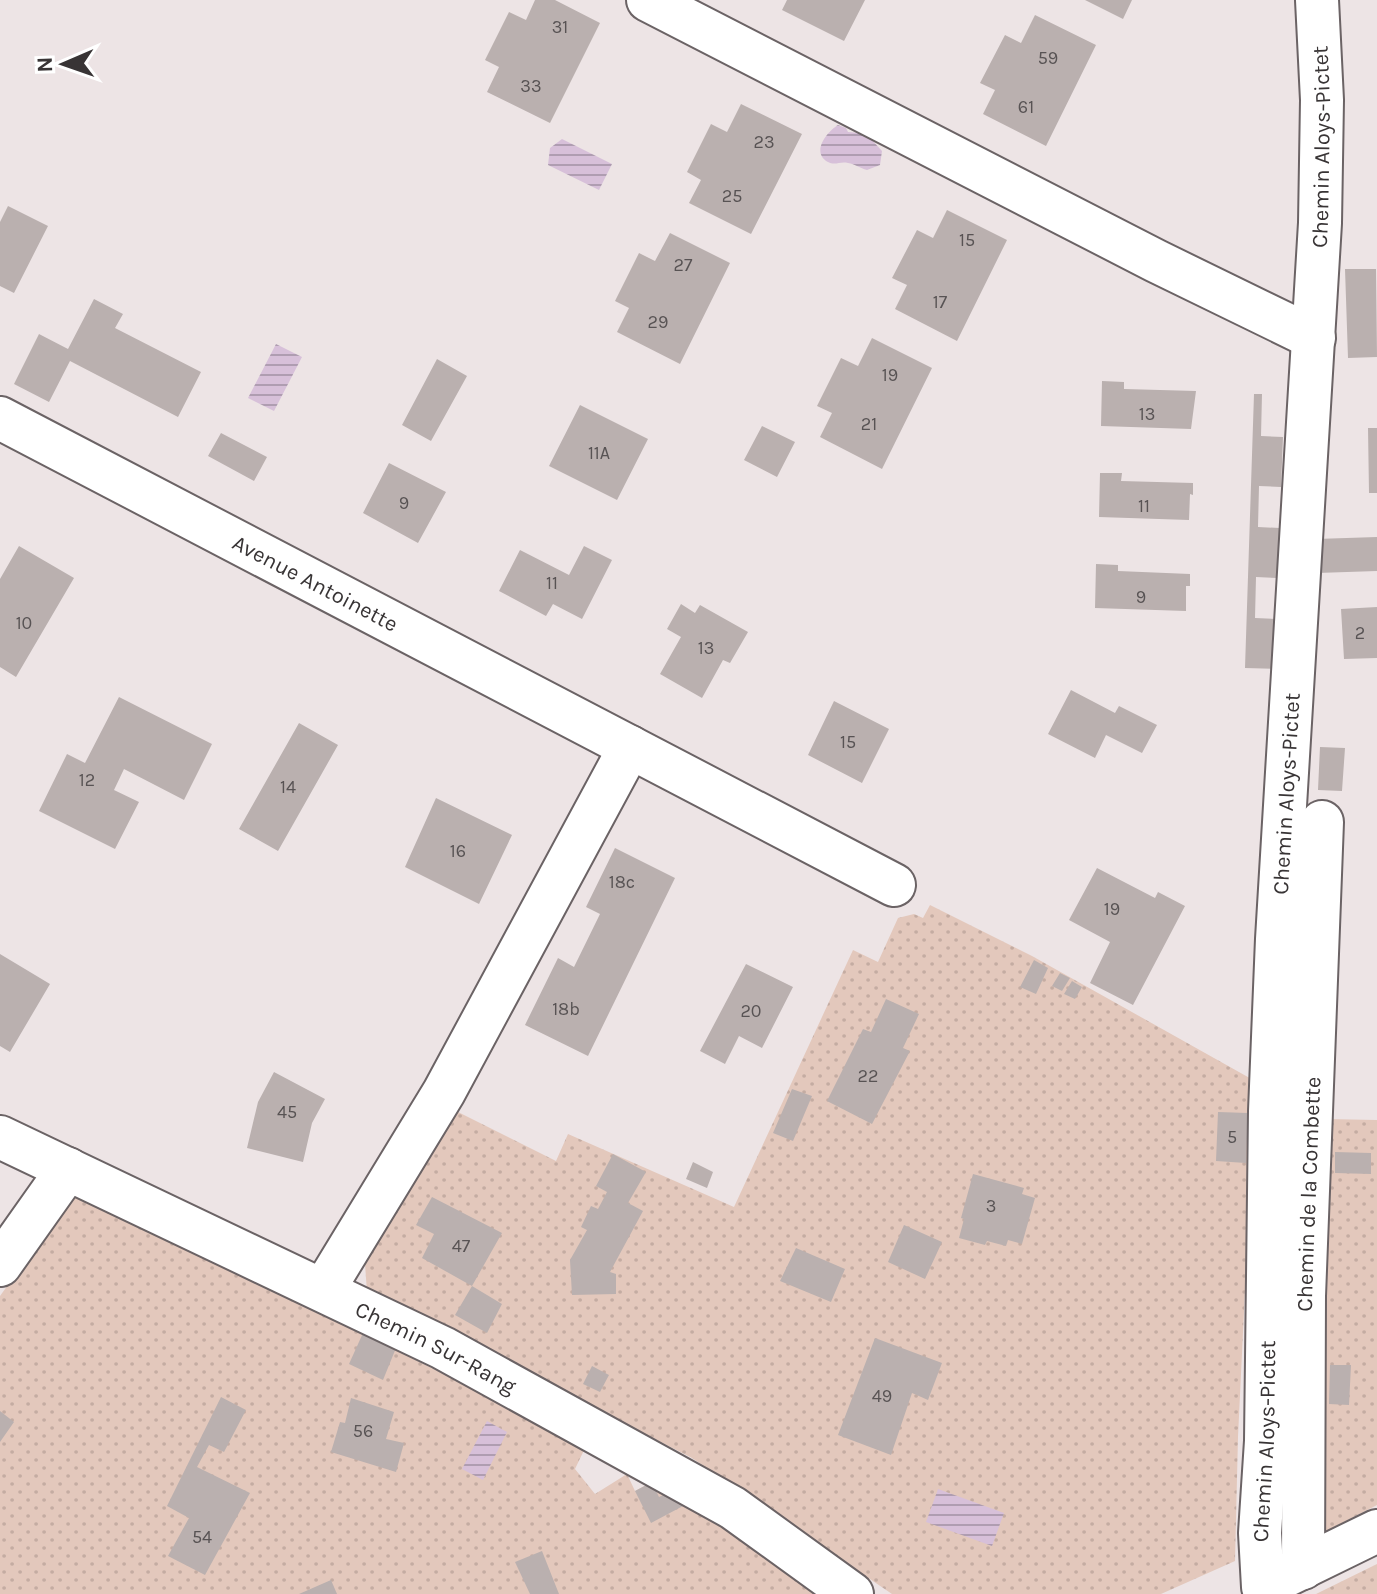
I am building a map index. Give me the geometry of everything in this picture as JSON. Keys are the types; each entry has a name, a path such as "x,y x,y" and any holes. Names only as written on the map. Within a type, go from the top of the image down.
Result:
{"street":[{"path":"648,0 1156,261 1314,338"},
{"name":"Chemin Aloys-Pictet","path":"1255,1591 1266,1441 1269,1125 1277,939 1320,223 1322,100 1317,0"},
{"name":"Avenue Antoinette","path":"0,418 894,885"},
{"path":"324,1289 444,1092 630,747"},
{"name":"Chemin de la Combette","path":"1303,1568 1304,1296 1322,822"},
{"name":"Chemin Sur-Rang","path":"0,1137 443,1348 733,1508 852,1594"},
{"path":"0,1265 68,1169"},
{"path":"1255,1591 1377,1531"}],"shaded area":[{"path":"838,125 848,132 871,139 882,151 880,165 867,170 848,163 831,163 823,158 822,142"},
{"path":"562,139 612,164 599,190 548,165 550,148"},
{"path":"276,344 302,357 274,411 248,398"},
{"path":"930,905 1032,956 1255,1081 1235,1561 1161,1594 892,1594 692,1458 367,1292 365,1264 454,1110 556,1161 568,1134 734,1207 853,950 878,962 898,918 914,914 923,918"},
{"path":"1327,1119 1377,1120 1377,1505 1317,1536"},
{"path":"83,1196 586,1446 575,1469 595,1494 627,1474 635,1491 656,1480 823,1594 0,1594 0,1296 69,1200"},
{"path":"487,1421 507,1432 483,1480 462,1469"},
{"path":"938,1489 1004,1513 992,1546 926,1522"},
{"path":"1377,1564 1377,1594 1316,1594"}],"building":[{"path":"535,0 555,0 600,23 550,123 487,92 499,67 485,60 509,12 526,20"},
{"path":"787,0 865,0 844,41 782,10"},
{"path":"1085,0 1132,0 1123,19"},
{"path":"1035,15 1096,45 1046,146 983,114 995,90 980,83 1005,35 1021,43"},
{"path":"741,104 802,134 751,234 689,203 701,180 687,172 711,124 727,132"},
{"path":"8,206 48,226 14,293 0,286 0,222"},
{"path":"947,210 1007,240 957,341 895,309 907,285 892,278 917,230 933,238"},
{"path":"670,233 730,263 680,364 617,332 629,308 615,301 639,253 655,261"},
{"path":"1345,269 1376,269 1377,357 1348,358"},
{"path":"94,299 123,314 115,328 201,372 178,417 70,361 49,402 14,384 39,334 68,349"},
{"path":"872,338 932,368 882,469 820,437 832,413 817,406 841,358 858,366"},
{"path":"437,359 467,376 431,441 402,425"},
{"path":"1102,381 1124,382 1124,389 1196,391 1191,429 1101,426"},
{"path":"1254,394 1262,394 1261,436 1283,437 1281,487 1259,486 1258,527 1280,528 1278,578 1256,577 1255,618 1278,619 1276,669 1245,668"},
{"path":"580,405 648,439 617,500 549,466"},
{"path":"762,426 795,442 777,477 744,460"},
{"path":"1368,428 1377,428 1377,493 1369,493"},
{"path":"221,433 267,457 254,481 208,456"},
{"path":"389,463 446,492 418,543 363,513"},
{"path":"1100,473 1122,473 1121,481 1193,483 1189,520 1099,517"},
{"path":"1377,537 1377,571 1317,573 1316,539"},
{"path":"19,546 74,578 16,677 0,667 0,579"},
{"path":"584,546 612,560 582,619 553,604 546,616 499,591 520,550 569,575"},
{"path":"1096,564 1118,565 1118,571 1190,574 1190,586 1186,586 1186,611 1095,608"},
{"path":"681,604 695,613 700,605 748,632 730,663 723,660 702,698 660,674 681,637 667,629"},
{"path":"1377,607 1377,658 1344,659 1341,609"},
{"path":"1071,690 1115,713 1119,706 1157,725 1142,753 1106,735 1095,758 1048,734"},
{"path":"119,697 212,744 184,800 124,769 114,790 139,802 115,849 39,811 67,754 85,763"},
{"path":"834,701 889,729 862,783 808,755"},
{"path":"299,723 338,745 278,851 239,829"},
{"path":"1320,747 1345,748 1342,791 1318,790"},
{"path":"436,798 512,835 479,904 405,867"},
{"path":"615,848 675,878 588,1056 525,1025 558,958 574,967 600,914 586,907"},
{"path":"1097,868 1155,898 1158,892 1185,906 1133,1005 1090,983 1110,942 1069,920"},
{"path":"0,954 50,984 10,1052 0,1046"},
{"path":"1034,960 1048,968 1036,994 1020,987"},
{"path":"746,964 793,987 762,1048 739,1036 725,1064 700,1051"},
{"path":"1060,973 1070,978 1062,991 1052,986"},
{"path":"1072,981 1082,987 1075,999 1064,994"},
{"path":"886,999 919,1014 903,1048 910,1051 872,1124 827,1101 863,1029 871,1032"},
{"path":"274,1072 325,1099 312,1123 303,1162 247,1148 258,1102"},
{"path":"792,1089 812,1096 793,1141 773,1133"},
{"path":"1218,1112 1248,1113 1246,1163 1216,1161"},
{"path":"1335,1152 1371,1153 1371,1174 1335,1173"},
{"path":"613,1154 646,1172 628,1203 643,1211 610,1272 616,1274 616,1294 572,1295 570,1260 587,1230 581,1227 591,1206 598,1209 607,1192 596,1186"},
{"path":"693,1162 713,1172 707,1188 686,1179"},
{"path":"973,1174 1024,1188 1022,1194 1035,1198 1022,1244 1008,1240 1006,1246 987,1241 985,1245 959,1238"},
{"path":"432,1197 502,1233 472,1286 422,1258 434,1234 416,1225"},
{"path":"904,1225 942,1242 925,1279 888,1262"},
{"path":"796,1248 845,1269 831,1302 780,1281"},
{"path":"472,1286 502,1304 487,1333 455,1315"},
{"path":"363,1333 396,1348 383,1380 349,1364"},
{"path":"875,1338 942,1363 928,1400 912,1393 891,1455 838,1435"},
{"path":"1330,1365 1351,1365 1349,1405 1329,1404"},
{"path":"592,1366 609,1375 600,1392 583,1384"},
{"path":"221,1397 246,1410 224,1452 209,1445 197,1467 250,1493 205,1575 168,1556 189,1518 167,1506"},
{"path":"351,1398 394,1412 386,1439 404,1443 396,1472 331,1452 340,1422 345,1423"},
{"path":"0,1411 14,1422 0,1442"},
{"path":"652,1482 659,1497 667,1493 683,1506 651,1523 635,1491"},
{"path":"542,1551 559,1594 530,1594 515,1562"},
{"path":"331,1580 337,1594 299,1594"}]}
